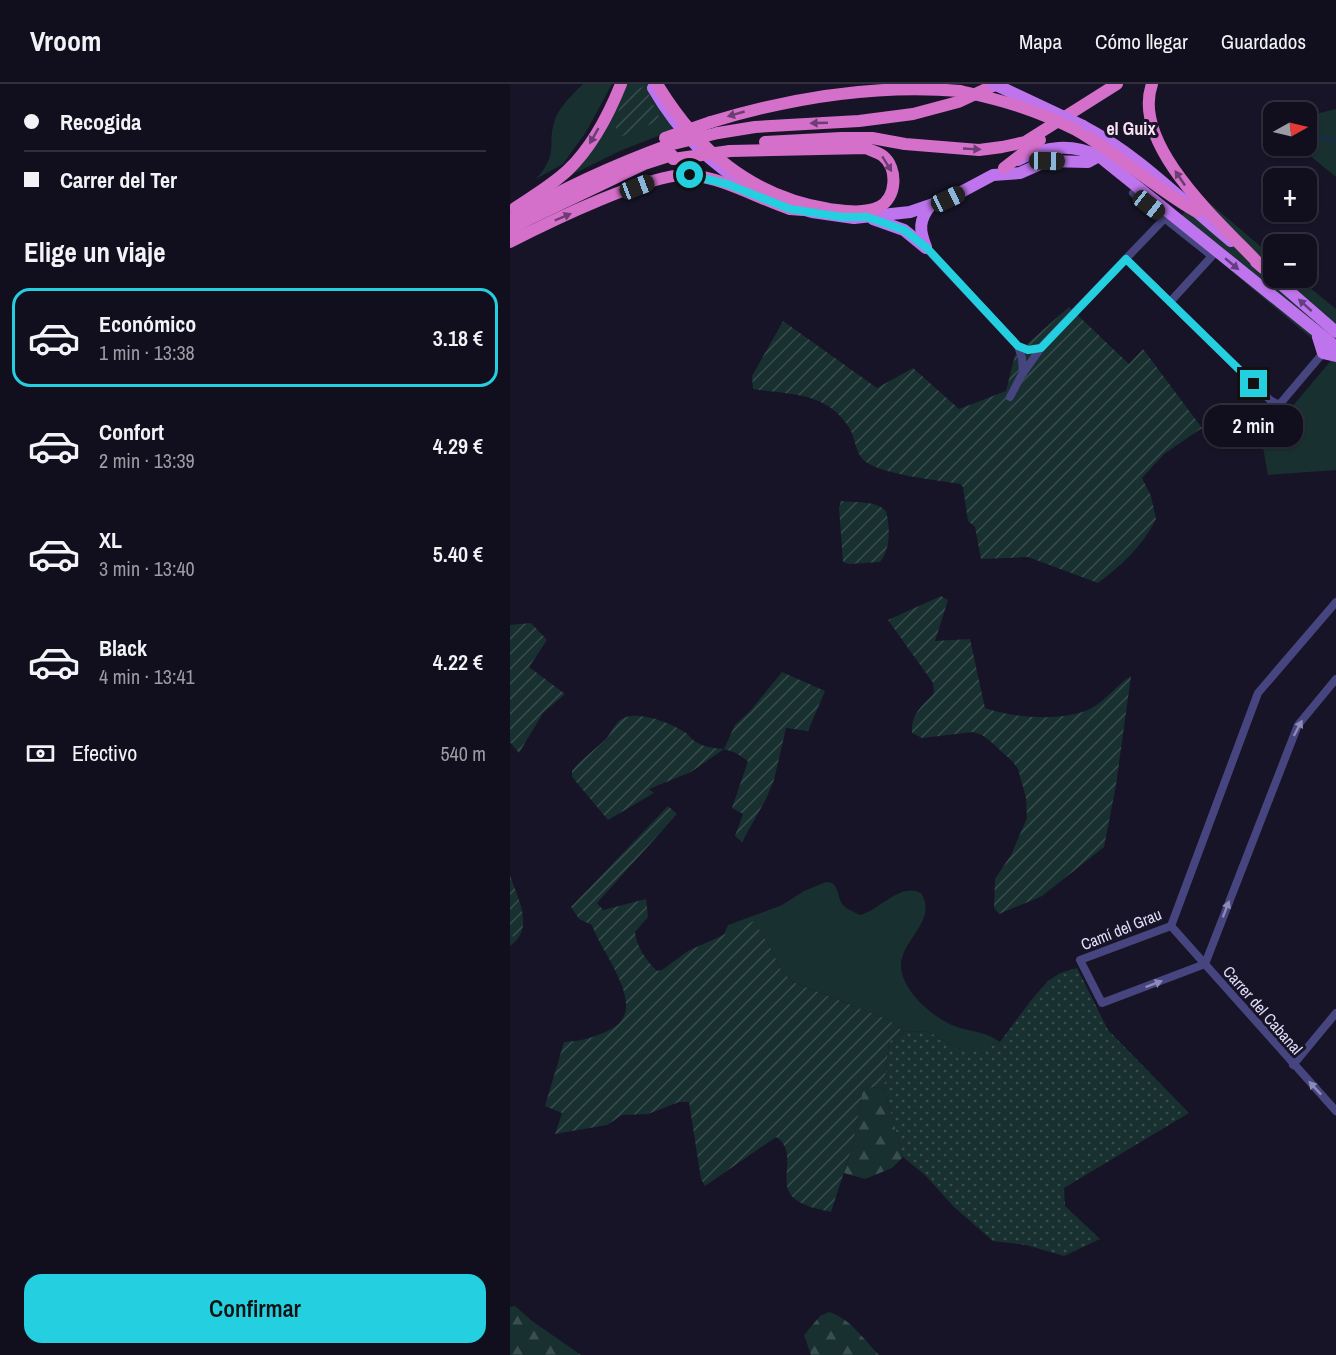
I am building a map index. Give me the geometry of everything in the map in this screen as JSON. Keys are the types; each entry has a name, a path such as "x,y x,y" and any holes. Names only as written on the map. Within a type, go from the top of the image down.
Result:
{"highway":[{"path":"510,211 558,178 579,158 621,84"},
{"path":"510,219 634,158 670,149 728,147 866,148 882,154 893,173 893,186 889,198 871,210 835,210 796,202 770,191 729,169 717,158 683,122 657,84"},
{"path":"714,127 859,121 914,114 958,102 996,84"},
{"path":"728,147 841,138 872,138 905,144 979,150 1002,147 1025,142 1117,84"},
{"path":"1152,84 1148,101 1149,114 1160,146 1189,190 1262,267"},
{"path":"510,230 714,127 777,104 867,91 918,88 960,91 1013,103 1080,128 1197,212"},
{"path":"998,171 1099,96"},
{"path":"510,242 624,192 650,182 682,175 707,178 790,209 803,210"}],"main road":[{"path":"651,84 665,108 692,142 719,167 752,188 803,210 842,217 867,217 910,212 930,206 960,193 1039,151 1055,147 1078,148 1099,156 1315,333 1336,354"},
{"path":"996,84 1080,128"},
{"path":"927,248 920,229 924,213 930,206"},
{"path":"1197,212 1262,267"},
{"path":"867,217 904,230 927,248"},
{"path":"1286,288 1336,332"},
{"path":"1315,333 1336,347"},
{"path":"1315,333 1323,353 1336,354"}],"street":[{"path":"1133,193 1212,256 1170,302"},
{"path":"1010,397 1023,373 1041,348 1165,218"},
{"path":"927,248 1018,346 1023,373"},
{"path":"1126,259 1270,400 1279,405 1323,353"},
{"path":"1018,346 1028,350 1041,348"},
{"name":"Camí del Grau","path":"1205,964 1102,1003 1080,960 1171,926 1258,693 1336,602"},
{"path":"1205,964 1298,725 1336,679"},
{"name":"Carrer del Cabanal","path":"1171,926 1336,1111"},
{"path":"1293,1065 1336,1013"}],"green space":[{"path":"583,84 612,84 586,132 563,164 536,179 548,161 556,117 565,103"},
{"path":"624,84 648,84 674,130 622,150 567,177"},
{"path":"645,86 660,120 618,138 615,122 624,95"},
{"path":"1336,109 1336,177 1310,156 1317,156 1317,114"},
{"path":"1199,194 1263,248 1263,288 1310,288 1336,309 1336,470 1268,475 1255,404 1280,421 1334,357 1175,224"},
{"path":"1069,307 1129,364 1143,349 1202,428 1164,454 1142,478 1151,496 1156,519 1131,555 1098,583 1028,557 981,559 975,527 968,521 963,487 960,484 898,474 874,467 862,459 850,429 831,408 808,397 753,389 752,376 783,321 877,388 913,368 959,409 1006,391 1015,355"},
{"path":"841,501 876,505 886,511 889,537 884,557 880,562 849,564 843,562 839,508"},
{"path":"941,596 948,600 935,641 970,639 985,708 1025,716 1071,715 1095,706 1131,676 1116,785 1104,847 1042,896 999,914 994,908 995,879 1011,855 1027,818 1026,798 1018,769 982,735 973,732 922,738 912,733 915,715 934,693 933,683 888,620"},
{"path":"531,623 547,640 529,667 565,694 543,713 519,753 510,742 510,625"},
{"path":"782,672 825,691 808,731 786,728 774,780 742,842 735,836 743,814 732,808 748,761 724,749 735,725 750,711"},
{"path":"626,717 652,718 677,727 700,744 724,749 691,772 649,789 654,793 608,820 572,777 572,771 606,739 620,720"},
{"path":"668,806 677,814 597,903 603,910 646,899 648,917 635,932 637,943 649,963 657,971 662,970 688,951 754,921 781,970 793,982 889,1020 904,1032 889,1042 884,1087 863,1088 853,1144 831,1212 803,1204 789,1193 786,1151 783,1143 776,1137 705,1186 701,1179 689,1102 679,1102 648,1114 622,1115 607,1125 555,1134 562,1113 545,1106 564,1042 589,1038 613,1028 623,1018 626,1006 619,978 592,925 579,919 571,907"},
{"path":"510,875 520,903 523,922 518,939 510,946"},
{"path":"826,882 834,884 845,907 860,915 906,891 921,893 925,904 925,914 901,962 905,981 923,1006 940,1019 957,1027 990,1036 1000,1042 976,1053 957,1048 927,1031 904,1032 889,1020 793,982 781,970 754,922 723,936 728,925 782,905 804,891"},
{"path":"1077,968 1108,1030 1189,1113 1064,1188 1065,1206 1100,1239 1064,1256 1026,1245 993,1241 954,1207 925,1175 903,1157 884,1087 889,1042 904,1032 927,1031 957,1048 976,1052 1000,1042 1048,981 1060,973"},
{"path":"884,1087 903,1157 892,1168 865,1179 844,1173 853,1144 863,1088"},
{"path":"515,1306 532,1321 581,1355 510,1355 510,1307"},
{"path":"829,1312 850,1324 879,1355 811,1355 804,1335 820,1316"}],"waterway":[{"path":"1317,137 1336,141"}],"district":[{"name":"el Guix","path":"1131,128"}],"route":[{"path":"690,175 727,184 790,209 842,217 867,217 904,230 927,248 1018,346 1028,350 1041,348 1126,259 1254,384"}]}
